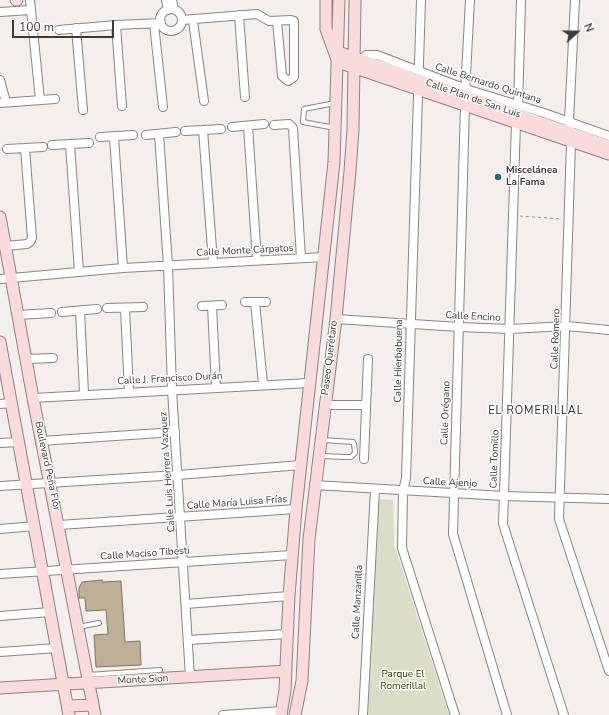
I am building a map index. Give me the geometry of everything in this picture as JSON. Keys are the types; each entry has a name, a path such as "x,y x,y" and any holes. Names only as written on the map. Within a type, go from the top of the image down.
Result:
{"main road":[{"path":"326,0 326,28 338,57"},
{"name":"Paseo Querétaro","path":"282,713 286,670 293,537 308,383 334,162 339,0"},
{"name":"Paseo Querétaro","path":"295,715 302,680 309,539 314,485 336,319 350,171 357,61 355,0"},
{"name":"Calle Plan de San Luis","path":"338,57 357,61 417,80 517,114 609,154"},
{"name":"Calle Plan de San Luis","path":"571,137 609,146"},
{"name":"Boulevard Peña Flor","path":"0,217 6,246 6,277 18,315 41,441 59,525 94,710"},
{"path":"0,342 2,367 19,442 68,710 94,710"},
{"path":"293,537 309,539"},
{"name":"Monte Sion","path":"0,688 64,685 89,679 190,678 286,670"}],"street":[{"path":"30,0 40,100"},
{"path":"59,30 116,25 157,24 170,31 176,30 180,26 182,20 181,15 171,9 166,0"},
{"path":"171,9 172,0"},
{"name":"Calle Hierbabuena","path":"420,0 406,478 403,491 402,548 455,715"},
{"name":"Calle Orégano","path":"470,0 465,97 453,534 507,715"},
{"name":"Calle Tomillo","path":"521,0 503,524 564,715"},
{"name":"Calle Romero","path":"575,0 569,121 571,137 559,519 609,671"},
{"path":"163,106 157,24 163,13 171,9"},
{"path":"0,12 30,10"},
{"path":"182,20 193,21 257,14 265,20 294,21 294,76 288,81 282,76 277,21"},
{"path":"239,15 245,96"},
{"path":"193,21 204,101"},
{"path":"116,25 122,106"},
{"path":"76,28 83,110"},
{"name":"Calle Bernardo Quintana","path":"357,61 372,54 417,80 465,97 517,114 569,121 609,136"},
{"path":"0,80 3,103 55,99"},
{"path":"232,127 264,124"},
{"path":"274,125 289,124 293,128 301,258"},
{"path":"248,126 257,260"},
{"path":"185,131 221,129"},
{"path":"202,130 213,262"},
{"path":"146,135 176,132"},
{"path":"159,134 168,266"},
{"path":"100,137 132,135"},
{"path":"114,137 123,268"},
{"path":"52,145 89,143"},
{"path":"70,144 79,272"},
{"path":"7,150 43,147"},
{"path":"6,246 27,244 32,238 25,148"},
{"name":"Calle Monte Cárpatos","path":"6,277 213,262 324,257"},
{"name":"Calle Luis Herrera Vazquez","path":"168,266 172,390 184,561 190,678"},
{"path":"245,302 266,302"},
{"path":"255,302 262,384"},
{"path":"202,306 222,305"},
{"path":"212,306 216,387"},
{"path":"107,308 143,307"},
{"path":"125,308 130,392"},
{"path":"62,312 97,309"},
{"path":"80,310 84,393"},
{"path":"18,315 51,313"},
{"name":"Calle Encino","path":"336,319 459,327 510,329 566,326 609,330"},
{"path":"26,359 53,358"},
{"path":"364,459 368,359"},
{"name":"Calle J. Francisco Durán","path":"33,398 84,393 308,383"},
{"path":"0,404 11,403"},
{"path":"324,405 366,405"},
{"path":"41,441 175,432"},
{"path":"0,443 19,442"},
{"path":"0,486 178,475 301,465"},
{"name":"Calle Ajenjo","path":"314,485 504,496 559,496 609,499"},
{"name":"Calle Manzanilla","path":"363,715 375,489"},
{"name":"Calle María Luisa Frías","path":"59,525 296,509"},
{"path":"0,529 35,526"},
{"name":"Calle Maciso Tibesti","path":"0,574 292,555"},
{"path":"186,604 289,596"},
{"path":"0,616 50,612"},
{"path":"188,640 287,634"},
{"path":"0,652 57,648"},
{"path":"223,715 282,713"}],"lane":[{"path":"336,128 303,122 304,110 337,103"},
{"path":"318,456 351,457 355,453 354,444 352,442 320,440"},
{"path":"78,627 99,623"},
{"path":"89,679 160,670"}],"path":[{"path":"513,216 568,220"}],"green space":[{"name":"Parque El Romerillal","path":"377,499 393,500 394,544 449,715 368,715"}],"building":[{"path":"102,580 102,582 121,581 125,642 140,641 141,665 96,667 94,635 108,634 106,610 86,611 85,598 79,598 79,588 82,582"}],"place":[{"name":"Miscelánea La Fama","path":"498,177"}],"district":[{"name":"EL ROMERILLAL","path":"536,411"}]}
